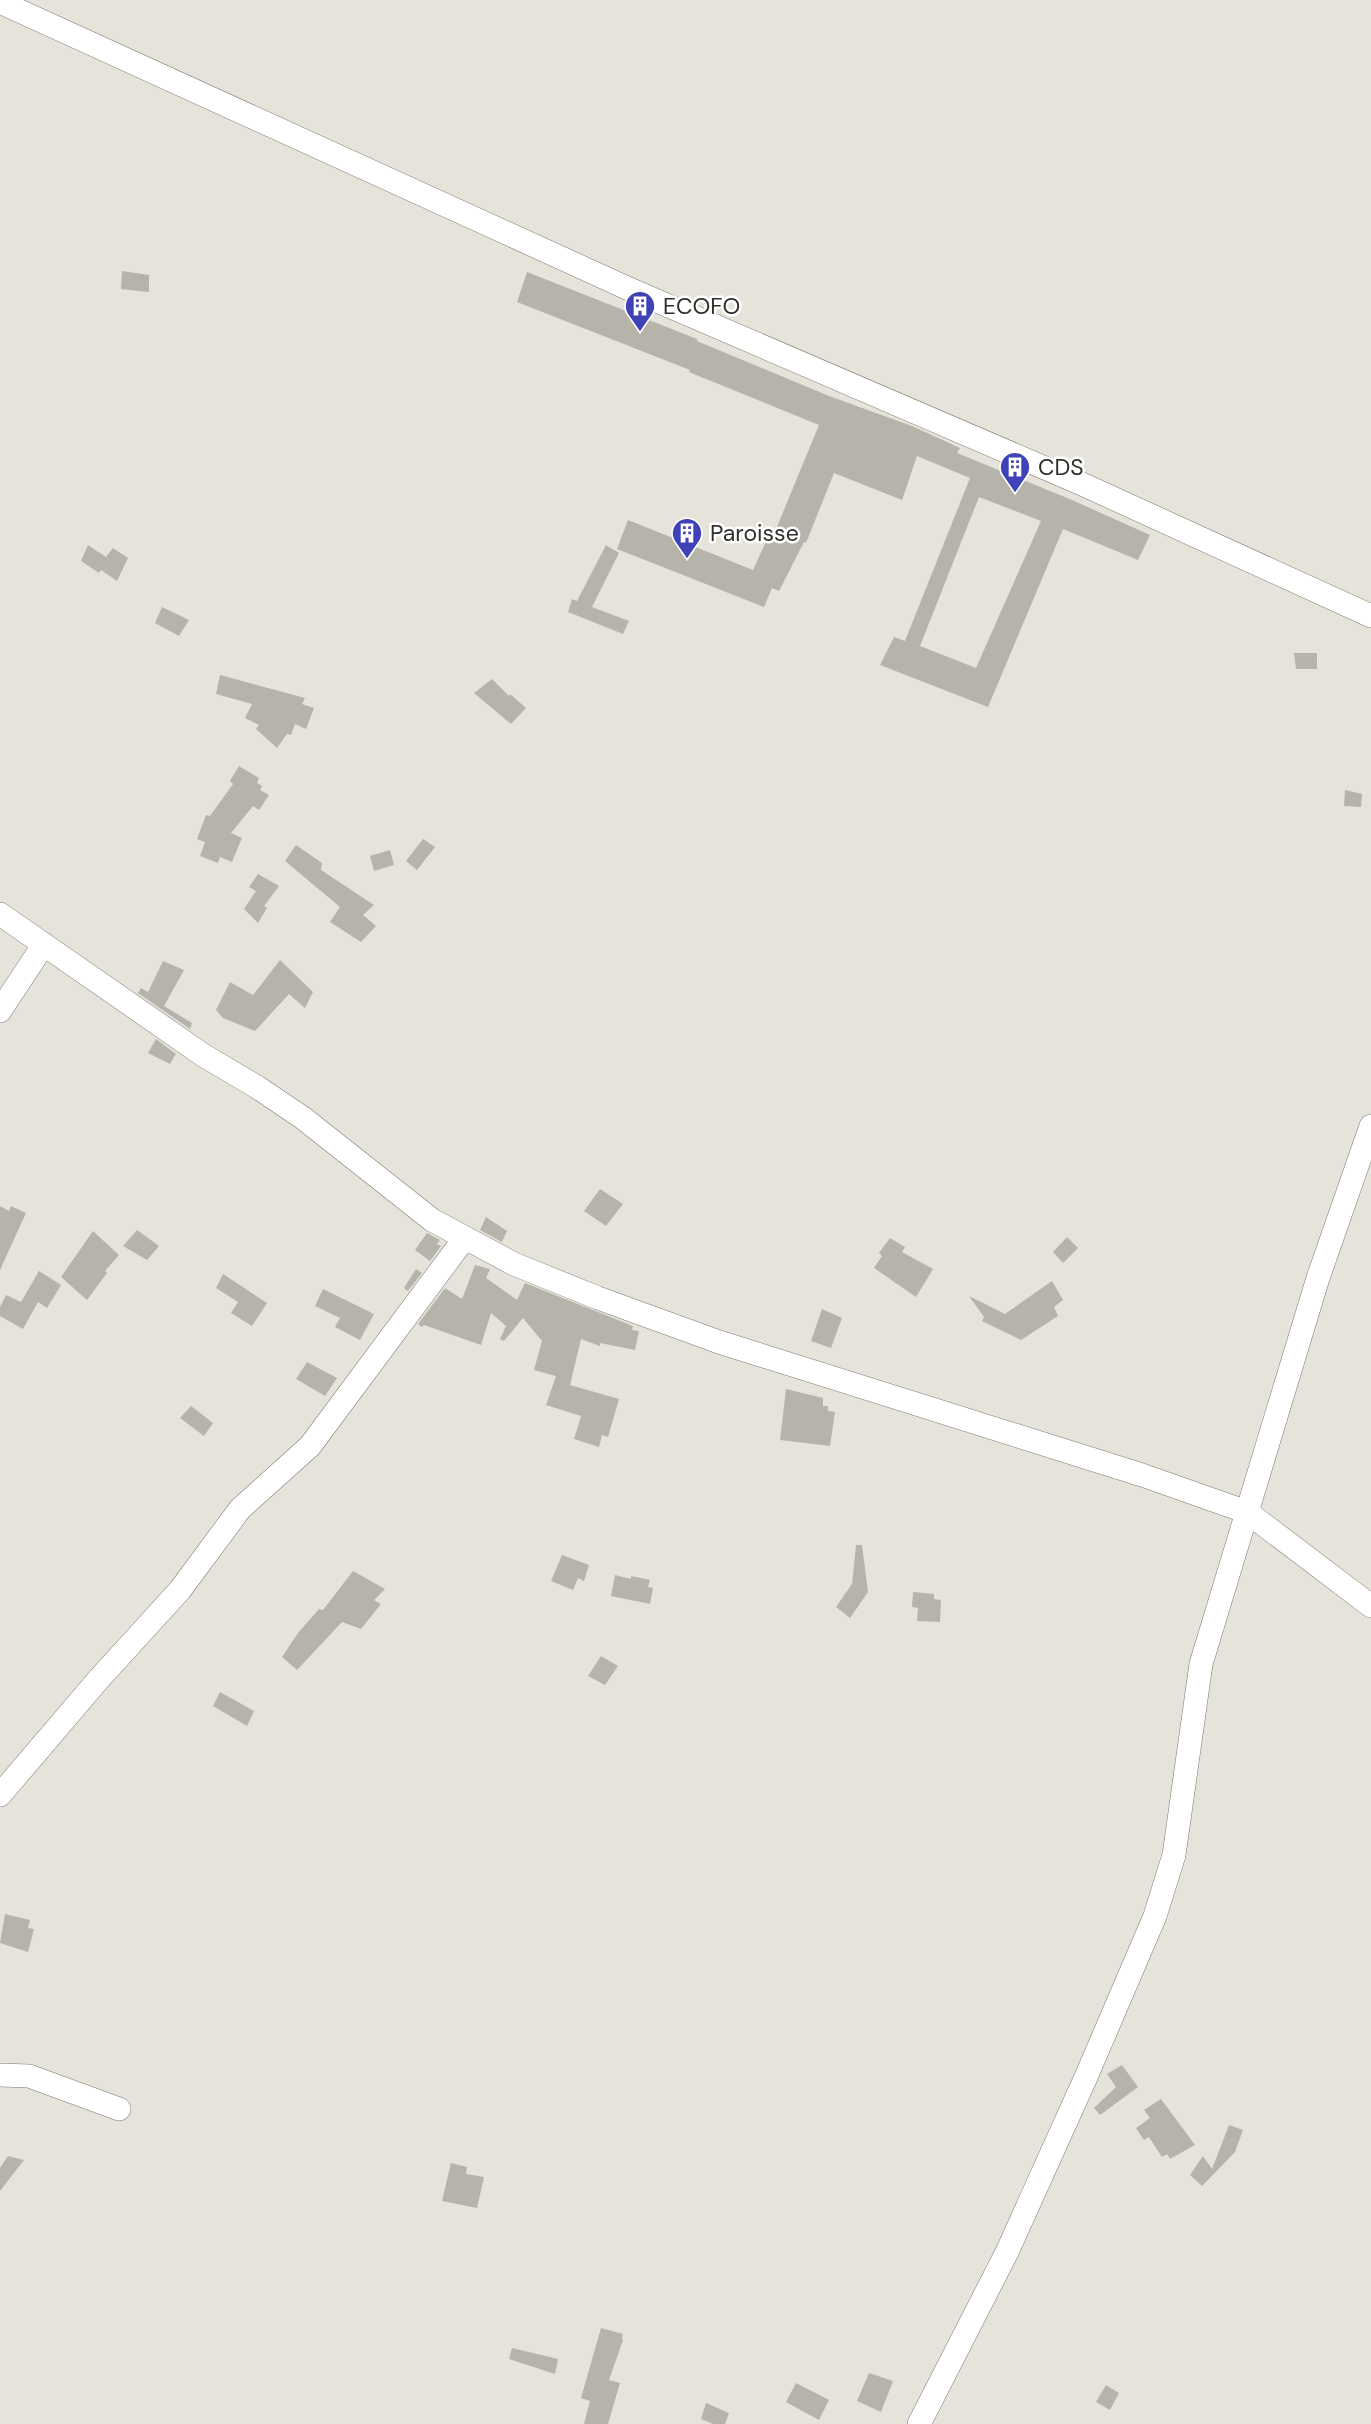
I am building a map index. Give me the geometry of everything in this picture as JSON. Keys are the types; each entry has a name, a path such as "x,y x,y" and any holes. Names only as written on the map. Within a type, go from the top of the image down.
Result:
{"street":[{"path":"0,2 626,288 1082,484 1371,616"},
{"path":"0,914 203,1055 303,1118 432,1220 464,1239 514,1264 598,1298 707,1337 1142,1475 1247,1512 1371,1606"},
{"path":"0,1011 44,944"},
{"path":"919,2424 1007,2252 1155,1916 1174,1855 1201,1664 1318,1278 1371,1126"},
{"path":"0,1796 98,1680 180,1590 240,1508 310,1446 464,1239"},
{"path":"0,2075 29,2076 120,2109"}],"building":[{"path":"122,271 149,275 149,292 121,289"},
{"path":"527,272 697,339 829,396 912,426 960,448 957,453 1150,535 1138,560 1063,529 988,707 880,665 894,637 905,641 970,478 917,456 902,500 834,473 806,543 804,542 779,591 772,588 764,607 617,549 628,520 753,570 770,533 774,534 819,425 689,372 690,370 517,302","holes":["979,497 1041,521 976,668 920,646"]},
{"path":"88,545 106,557 113,548 128,558 117,581 81,561"},
{"path":"606,545 619,553 592,607 629,621 623,634 568,612 572,599 577,601"},
{"path":"162,607 189,620 179,636 155,623"},
{"path":"1294,653 1317,653 1317,669 1296,669"},
{"path":"220,675 305,698 302,704 314,708 306,729 295,724 291,735 287,734 277,748 256,729 259,725 245,718 252,704 216,694"},
{"path":"492,679 526,708 511,724 474,693"},
{"path":"239,766 259,778 257,783 262,786 260,790 269,795 259,810 253,806 231,833 242,838 232,862 220,857 218,863 200,856 205,842 197,839 206,815 210,816 233,784 230,781"},
{"path":"1345,790 1362,794 1361,807 1344,806"},
{"path":"423,839 435,847 417,870 406,861"},
{"path":"296,845 322,863 321,870 374,905 363,915 376,926 361,942 330,922 340,907 285,861"},
{"path":"390,850 394,865 374,871 370,856"},
{"path":"258,874 279,886 264,906 267,908 258,923 244,909 256,891 249,887"},
{"path":"280,960 313,992 305,1008 289,994 255,1031 223,1018 216,1010 230,982 253,995"},
{"path":"163,961 184,970 164,1006 192,1023 190,1029 138,993 141,988 148,992"},
{"path":"156,1039 176,1054 170,1064 148,1053"},
{"path":"600,1189 623,1204 606,1226 584,1211"},
{"path":"0,1206 9,1211 11,1206 26,1213 0,1270"},
{"path":"486,1217 507,1231 502,1242 480,1230"},
{"path":"137,1230 159,1246 147,1260 123,1246"},
{"path":"93,1231 119,1255 105,1271 107,1273 87,1300 61,1277"},
{"path":"427,1233 440,1240 437,1244 441,1246 430,1261 415,1250"},
{"path":"1067,1237 1078,1248 1063,1263 1053,1252"},
{"path":"890,1238 905,1247 902,1252 933,1269 916,1297 874,1268 882,1256 879,1253"},
{"path":"475,1265 490,1269 486,1278 517,1300 525,1283 633,1326 632,1330 639,1331 635,1350 600,1343 600,1346 581,1339 570,1385 619,1399 608,1437 602,1435 599,1447 574,1439 581,1416 546,1405 556,1376 534,1370 542,1341 523,1318 504,1341 500,1339 506,1326 491,1313 481,1345 418,1324 445,1288 462,1299"},
{"path":"416,1269 422,1273 408,1291 404,1288"},
{"path":"39,1271 61,1285 47,1308 38,1302 23,1329 0,1316 0,1307 6,1295 21,1302"},
{"path":"223,1274 267,1303 252,1326 231,1313 238,1302 216,1288"},
{"path":"1052,1281 1063,1300 1054,1307 1058,1316 1021,1340 982,1321 984,1317 969,1296 1005,1314"},
{"path":"323,1289 374,1314 360,1340 335,1327 340,1318 315,1306"},
{"path":"822,1309 842,1318 831,1348 811,1341"},
{"path":"307,1362 337,1378 325,1396 296,1379"},
{"path":"786,1389 823,1398 823,1406 828,1406 828,1411 835,1412 830,1446 780,1440"},
{"path":"191,1406 213,1423 204,1436 180,1418"},
{"path":"856,1545 862,1545 868,1592 850,1618 836,1607 852,1584"},
{"path":"562,1555 589,1565 584,1581 578,1578 573,1590 551,1581"},
{"path":"353,1571 385,1589 374,1600 381,1604 361,1629 342,1622 297,1670 282,1657 298,1633 319,1609 323,1610"},
{"path":"615,1575 650,1580 648,1587 653,1588 650,1604 611,1596"},
{"path":"913,1592 934,1594 934,1599 941,1600 940,1622 917,1621 918,1608 912,1607"},
{"path":"601,1656 618,1666 605,1685 588,1676"},
{"path":"220,1692 254,1711 247,1726 213,1706"},
{"path":"5,1914 30,1920 28,1928 34,1929 28,1952 0,1943"},
{"path":"1122,2065 1138,2087 1100,2115 1094,2108 1116,2087 1107,2074"},
{"path":"1161,2099 1195,2145 1170,2159 1167,2154 1162,2157 1149,2137 1144,2140 1136,2128 1150,2118 1144,2110"},
{"path":"1229,2125 1243,2130 1235,2152 1202,2186 1190,2175 1203,2156 1212,2169"},
{"path":"8,2156 24,2160 0,2191 0,2168"},
{"path":"451,2163 467,2167 466,2174 484,2177 477,2208 442,2201"},
{"path":"601,2328 623,2334 609,2380 620,2383 608,2424 584,2424 590,2401 581,2398"},
{"path":"512,2348 558,2359 555,2374 509,2359"},
{"path":"869,2373 893,2381 881,2412 857,2401"},
{"path":"796,2383 829,2400 819,2420 786,2402"},
{"path":"1106,2385 1119,2393 1110,2410 1096,2402"},
{"path":"706,2403 729,2413 725,2424 713,2424 701,2419"}],"place":[{"name":"ECOFO","path":"640,333"},
{"name":"CDS","path":"1015,494"},
{"name":"Paroisse","path":"687,560"}]}
